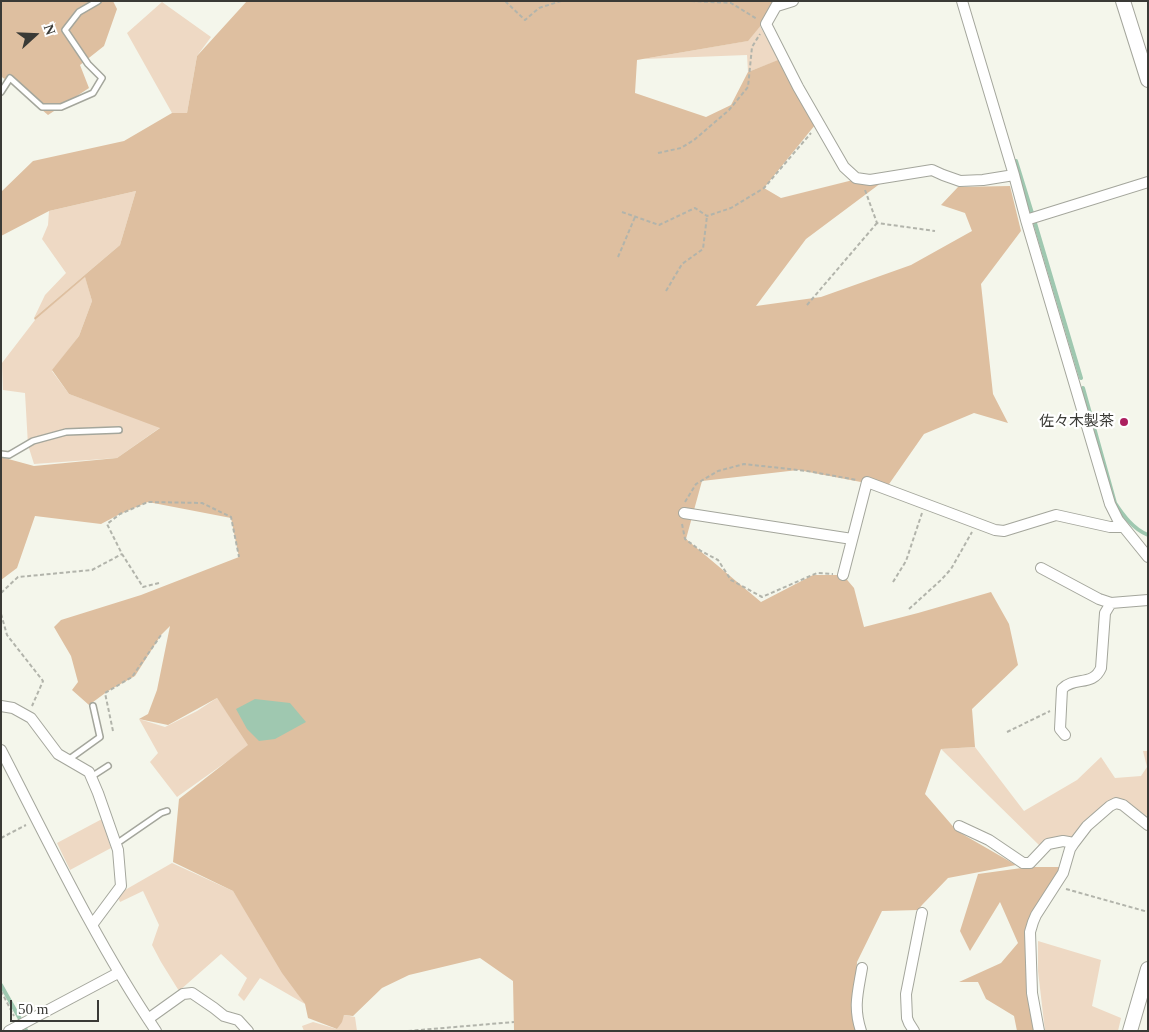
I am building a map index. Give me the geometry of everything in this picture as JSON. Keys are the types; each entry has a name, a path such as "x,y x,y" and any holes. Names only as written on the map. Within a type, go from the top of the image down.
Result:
{"main road":[{"path":"1123,1 1148,80"},
{"path":"1130,1031 1148,969"}],"street":[{"path":"793,1 778,4 766,24 798,87 844,167 856,178 870,180 932,170 960,181 983,180 1014,175"},
{"path":"962,1 1110,504 1123,527 1148,557"},
{"path":"1026,220 1148,182"},
{"path":"843,575 867,482 995,530 1004,531 1056,516 1123,527"},
{"path":"684,513 852,539"},
{"path":"1041,568 1099,599 1112,603 1148,600"},
{"path":"1065,735 1060,729 1062,690 1067,684 1094,678 1099,674 1105,613 1112,603"},
{"path":"1,706 13,708 31,718 58,754 88,772 98,793 118,850 121,886 92,925"},
{"path":"1,750 118,973 156,1031"},
{"path":"1039,1031 1032,993 1030,932 1036,915 1063,873 1070,849 1087,826 1116,803 1123,805 1148,826"},
{"path":"958,826 989,840 1023,863 1030,863 1048,844 1063,841 1074,843"},
{"path":"914,1031 907,1018 906,994 922,912"},
{"path":"861,1031 857,1018 856,1001 862,968"},
{"path":"9,1031 118,973"},
{"path":"148,1019 183,994 192,994 224,1016 238,1020 248,1031"}],"lane":[{"path":"1,92 10,78 42,107 61,107 93,93 102,78 88,64 65,30 79,12 98,1"},
{"path":"1,454 8,455 33,441 66,432 119,430"},
{"path":"68,760 100,737 93,706"},
{"path":"91,777 108,766"},
{"path":"116,844 161,812 167,811"}],"path":[{"path":"506,1 525,20 539,8 562,1"},
{"path":"658,153 681,148 694,140 729,110 748,87 752,48 766,24 731,3 691,1"},
{"path":"707,216 731,208 764,188 820,124"},
{"path":"861,178 877,223"},
{"path":"622,212 659,224 695,208 707,216"},
{"path":"666,292 682,264 703,249 707,216"},
{"path":"618,257 636,217"},
{"path":"877,223 935,231"},
{"path":"807,305 877,223"},
{"path":"158,583 142,587 107,524 120,514 148,502 202,503 231,518 239,557"},
{"path":"893,582 906,561 925,504"},
{"path":"909,609 941,580 950,569 977,523"},
{"path":"1,593 18,577 92,570 122,554"},
{"path":"1,614 7,635 43,681 27,716"},
{"path":"113,730 105,693 132,678 161,635"},
{"path":"1007,732 1061,706"},
{"path":"1,838 37,819"},
{"path":"1055,886 1148,912"},
{"path":"1,991 19,1026"},
{"path":"408,1031 514,1022"}],"shaded area":[{"path":"1,1 113,1 117,9 104,46 80,65 89,88 48,115 11,82 3,78 1,76"},
{"path":"247,1 778,1 777,6 748,41 637,60 635,93 706,117 731,105 748,72 783,58 815,125 764,188 781,198 861,178 889,177 806,239 756,306 821,297 911,265 972,231 965,213 941,205 958,187 1010,186 1021,231 981,284 993,394 1008,423 974,413 924,434 887,487 798,470 702,481 686,539 761,602 813,575 843,575 854,588 864,627 991,592 1009,624 1018,665 972,709 975,747 941,749 925,794 957,831 1016,865 948,878 918,910 882,911 857,962 854,1016 858,1031 514,1031 513,981 480,958 409,975 382,988 353,1016 344,1015 337,1029 308,1018 305,1004 282,973 233,891 173,862 179,799 248,745 217,698 168,725 139,719 148,714 157,690 170,626 161,635 135,676 108,691 89,705 72,690 78,682 71,656 54,627 61,620 141,595 239,557 231,518 148,502 101,524 35,516 17,568 1,580 1,457 34,466 117,458 160,428 69,394 52,370 79,336 92,301 85,277 35,320 34,318 120,245 136,191 49,211 1,236 1,192 33,161 124,141 172,113 187,113 197,56"},
{"path":"162,2 211,37 197,56 187,113 172,113 127,33"},
{"path":"760,26 779,60 748,72 747,55 643,59 747,41"},
{"path":"136,191 120,245 34,318 45,295 66,273 42,239 48,225 49,211"},
{"path":"85,276 92,301 79,336 52,371 69,394 161,427 117,458 34,464 28,445 25,393 3,390 2,363 35,320"},
{"path":"217,698 250,745 177,797 150,762 158,753 139,719 165,727 197,711"},
{"path":"255,699 290,703 306,722 275,739 259,741 247,729 236,709"},
{"path":"975,747 1024,811 1077,780 1101,757 1115,778 1141,776 1147,767 1143,751 1148,751 1148,817 1125,800 1111,800 1070,838 1055,839 1039,845 941,749"},
{"path":"102,819 111,848 70,870 57,843"},
{"path":"172,863 233,891 305,1004 260,978 244,1001 238,995 247,978 221,954 179,991 152,945 159,925 143,891 120,902 118,897 125,890"},
{"path":"1029,867 1061,867 1027,925 1035,1031 1017,1031 1014,1016 986,999 978,982 959,982 1001,963 1018,943 1000,902 970,951 960,931 978,874"},
{"path":"1038,941 1101,960 1092,1006 1121,1018 1118,1031 1045,1031 1038,971"},
{"path":"344,1015 355,1017 357,1031 304,1031 302,1026 313,1022 337,1029"}],"waterway":[{"path":"1016,161 1032,213"},
{"path":"1035,223 1081,378"},
{"path":"1083,388 1115,503 1133,525 1148,535"},
{"path":"1,985 20,1019"}],"place":[{"name":"佐々木製茶","path":"1124,422"}]}
